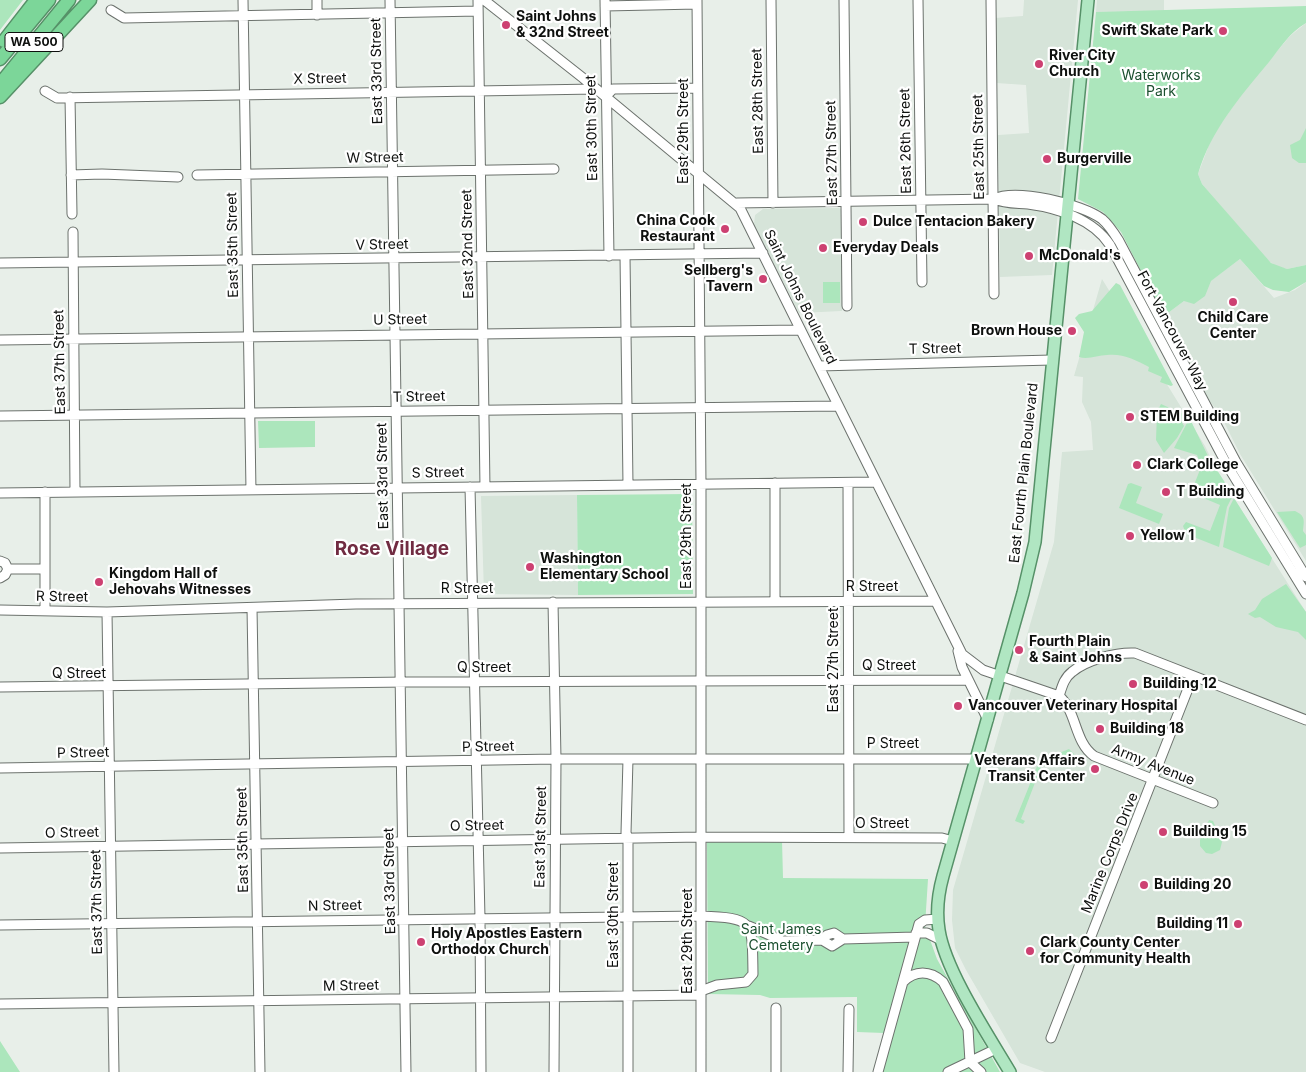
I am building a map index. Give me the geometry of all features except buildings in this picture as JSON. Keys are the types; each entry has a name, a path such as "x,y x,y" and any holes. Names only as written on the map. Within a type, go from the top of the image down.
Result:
{"highway":[{"path":"0,46 36,0"},
{"name":"WA 500","path":"0,59 50,0"},
{"name":"WA 500","path":"0,84 68,0"},
{"path":"0,97 90,0"}],"main road":[{"name":"East Fourth Plain Boulevard","path":"1010,1072 954,972 941,940 938,919 939,892 988,720 1035,542 1088,0"}],"street":[{"name":"East 35th Street","path":"243,0 251,490"},
{"path":"316,0 317,15"},
{"name":"East 33rd Street","path":"390,0 406,1072"},
{"name":"East 32nd Street","path":"478,0 485,487"},
{"name":"Saint Johns Boulevard","path":"484,0 737,203 955,644 972,663 1000,676"},
{"name":"East 28th Street","path":"771,0 773,202"},
{"name":"East 27th Street","path":"844,0 847,306"},
{"name":"East 26th Street","path":"918,0 922,282"},
{"name":"East 25th Street","path":"991,0 994,294"},
{"path":"605,3 697,2"},
{"name":"East 29th Street","path":"697,2 701,484 702,1072"},
{"name":"East 30th Street","path":"605,3 609,256"},
{"path":"111,10 124,18 478,12"},
{"path":"606,96 613,89 697,88"},
{"name":"X Street","path":"45,91 57,98 596,89"},
{"path":"70,97 72,214"},
{"name":"W Street","path":"197,175 554,169"},
{"path":"71,175 102,174 178,177"},
{"name":"Fort Vancouver Way","path":"737,203 994,199 1001,202 1067,210 1100,218 1119,241 1236,462 1306,577"},
{"name":"Fort Vancouver Way","path":"1067,210 1091,224 1105,237 1227,465 1306,594"},
{"name":"East 37th Street","path":"73,232 76,492"},
{"name":"V Street","path":"0,263 763,253"},
{"path":"625,256 628,485"},
{"name":"U Street","path":"0,340 800,330"},
{"name":"T Street","path":"819,366 1052,360"},
{"name":"T Street","path":"0,416 838,406"},
{"name":"S Street","path":"0,493 876,482"},
{"path":"774,601 775,483"},
{"name":"East 27th Street","path":"848,483 849,837"},
{"path":"470,487 479,840 481,1072"},
{"path":"45,492 45,611"},
{"path":"0,561 5,563 8,570"},
{"path":"8,570 45,570"},
{"path":"0,578 8,570"},
{"name":"R Street","path":"0,610 107,612 399,603 934,601"},
{"name":"East 31st Street","path":"553,602 556,759 554,1072"},
{"name":"East 35th Street","path":"252,608 260,1072"},
{"name":"East 37th Street","path":"107,612 114,1072"},
{"path":"955,644 968,680 988,720"},
{"path":"1000,676 1059,696 1064,681 1079,667 1124,652 1135,653 1306,720"},
{"name":"Marine Corps Drive","path":"1051,1038 1154,780 1193,676"},
{"name":"Q Street","path":"0,688 108,688 400,682 968,680"},
{"name":"Army Avenue","path":"1059,696 1066,704 1084,746 1090,753 1213,803"},
{"name":"P Street","path":"0,768 556,759 977,758"},
{"name":"East 30th Street","path":"628,759 626,833 628,838 628,1072"},
{"name":"O Street","path":"0,848 702,837 942,838 953,841"},
{"name":"N Street","path":"0,925 701,916 730,917 745,922 749,926 783,941 822,940 832,946 843,939 915,935"},
{"path":"878,1072 920,922 938,919"},
{"name":"M Street","path":"0,1004 628,996 701,993 717,985 746,982 751,979 753,974 752,936 749,926"},
{"path":"915,935 926,933 941,940"},
{"path":"910,956 912,962 923,972 937,977 943,982 964,1019 970,1040 970,1062 981,1072"},
{"path":"902,982 908,977 923,972"},
{"path":"776,1008 776,1072"},
{"path":"848,1072 849,1009"},
{"path":"948,1072 996,1049"}],"shaded area":[{"path":"1024,0 1078,0 1052,275 1000,277 998,135 1029,133 1026,85 996,83 995,18 1023,16"},
{"path":"1097,0 1164,0 1164,11 1096,12"},
{"path":"1306,23 1306,265 1287,269 1276,266 1266,259 1202,184 1198,174 1212,137 1245,89 1290,36"},
{"path":"839,208 842,210 842,311 799,313 754,224 755,215 763,209"},
{"name":"Clark College","path":"1240,259 1274,298 1295,290 1306,282 1306,561 1240,454 1222,418 1205,394 1164,316"},
{"path":"1102,279 1205,446 1219,475 1306,612 1306,1072 1045,1072 1020,1063 955,948 952,920 953,890 1054,542 1062,452 1093,450 1091,422 1082,402 1083,377 1074,376"},
{"name":"Washington Elementary School","path":"577,495 578,595 484,594 481,496"}],"green space":[{"path":"0,0 23,0 0,30"},
{"name":"Waterworks Park","path":"1306,6 1306,23 1286,41 1227,115 1210,143 1198,174 1202,184 1271,263 1287,269 1306,265 1306,282 1289,292 1273,290 1264,286 1240,259 1211,281 1205,296 1194,304 1184,301 1164,316 1121,232 1103,212 1078,199 1096,12"},
{"path":"1306,128 1306,163 1299,163 1292,158 1290,145 1300,140"},
{"path":"823,282 840,282 840,303 823,303"},
{"path":"1116,283 1120,285 1173,385 1160,382 1162,377 1148,371 1149,367 1129,358 1118,355 1079,357 1084,332 1075,318 1079,314 1092,311"},
{"path":"1161,404 1183,414 1181,421 1184,426 1177,438 1164,453 1156,440 1157,412"},
{"path":"258,421 315,421 315,447 259,448"},
{"path":"1188,421 1191,421 1208,456 1233,495 1227,507 1219,547 1186,534 1183,526 1186,522 1210,531 1220,505 1194,494 1192,490 1203,462 1199,460 1197,455 1174,448"},
{"path":"1131,483 1142,487 1136,503 1163,514 1159,524 1119,508 1128,484"},
{"path":"692,494 693,594 578,595 577,495"},
{"path":"1234,498 1272,558 1269,566 1223,547 1229,508"},
{"path":"1295,511 1303,517 1303,531 1306,535 1306,545 1300,548 1277,512"},
{"path":"1286,584 1306,612 1306,640 1298,632 1276,627 1260,617 1255,618 1248,614 1255,610 1262,599"},
{"path":"1069,749 1083,763 1082,766 1056,756 1054,760 1050,759 1048,764 1043,762 1021,819 1025,821 1023,824 1015,821 1038,764 1044,759"},
{"path":"1209,820 1213,821 1222,842 1220,850 1212,854 1206,853 1200,846 1200,840"},
{"name":"Saint James Cemetery","path":"782,840 783,878 928,879 925,926 937,959 1000,1072 874,1072 884,1033 857,1032 857,997 770,998 760,995 708,994 707,841"},
{"path":"0,1041 20,1072 0,1072"}],"place":[{"name":"Saint Johns & 32nd Street","path":"506,25"},
{"name":"Swift Skate Park","path":"1223,31"},
{"name":"River City Church","path":"1039,64"},
{"name":"Burgerville","path":"1047,159"},
{"name":"Dulce Tentacion Bakery","path":"863,222"},
{"name":"China Cook Restaurant","path":"725,229"},
{"name":"Everyday Deals","path":"823,248"},
{"name":"McDonald's","path":"1029,256"},
{"name":"Sellberg's Tavern","path":"763,279"},
{"name":"Child Care Center","path":"1233,302"},
{"name":"Brown House","path":"1072,331"},
{"name":"STEM Building","path":"1130,417"},
{"name":"Clark College","path":"1137,465"},
{"name":"T Building","path":"1166,492"},
{"name":"Yellow 1","path":"1130,536"},
{"name":"Washington Elementary School","path":"530,567"},
{"name":"Kingdom Hall of Jehovahs Witnesses","path":"99,582"},
{"name":"Fourth Plain & Saint Johns","path":"1019,650"},
{"name":"Building 12","path":"1133,684"},
{"name":"Vancouver Veterinary Hospital","path":"958,706"},
{"name":"Building 18","path":"1100,729"},
{"name":"Veterans Affairs Transit Center","path":"1095,769"},
{"name":"Building 15","path":"1163,832"},
{"name":"Building 20","path":"1144,885"},
{"name":"Building 11","path":"1238,924"},
{"name":"Holy Apostles Eastern Orthodox Church","path":"421,942"},
{"name":"Clark County Center for Community Health","path":"1030,951"}],"district":[{"name":"Rose Village","path":"392,549"}]}
